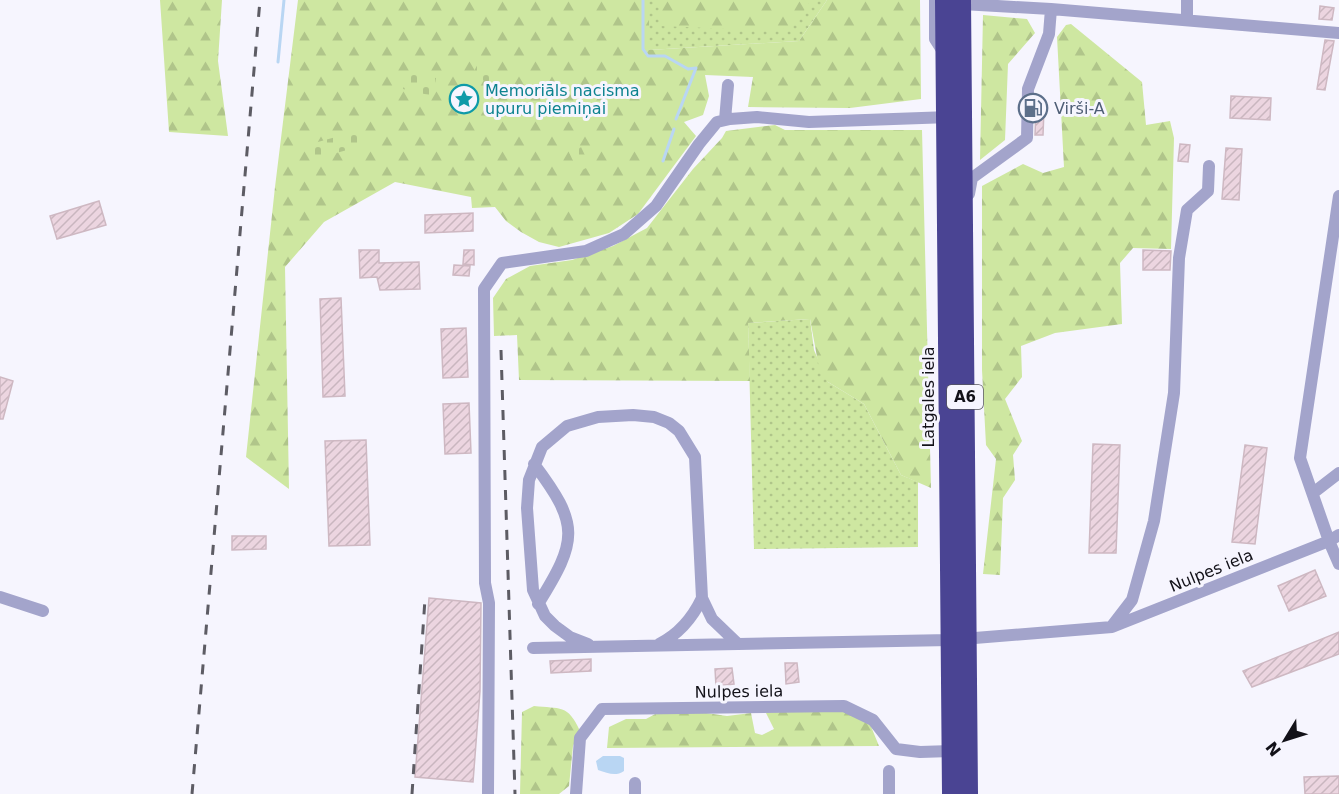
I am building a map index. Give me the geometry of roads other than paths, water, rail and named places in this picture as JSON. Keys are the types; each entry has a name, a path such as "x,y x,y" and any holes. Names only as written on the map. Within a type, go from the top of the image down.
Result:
{"highway":[{"name":"Latgales iela","path":"944,0 945,54 954,117 964,222 959,639 951,751 951,794"},
{"name":"Latgales iela","path":"962,2 954,117 959,639 969,794"}],"street":[{"path":"934,0 935,39 945,54"},
{"path":"1187,0 1187,19"},
{"path":"962,2 1339,33"},
{"name":"Latgales iela","path":"964,222 972,178 1027,138 1028,89 1049,34 1051,9"},
{"path":"725,120 728,85"},
{"path":"488,794 489,603 485,583 484,289 502,263 586,251 624,234 656,206 717,122 757,117 831,122 954,117"},
{"path":"1112,627 1132,600 1154,520 1174,393 1179,258 1187,210 1208,191 1209,166"},
{"path":"1339,196 1300,458 1312,493 1334,538 1339,564"},
{"path":"593,646 570,637 555,626 538,604 533,590 527,508 529,480 542,447 567,426 581,420 633,415 654,417 669,423 679,431 695,457 702,598 712,619 737,643"},
{"path":"534,464 559,500 568,528 569,543 552,581 538,604"},
{"path":"1312,493 1339,473"},
{"name":"Nulpes iela","path":"533,648 959,639 1112,627 1334,538"},
{"path":"0,597 43,611"},
{"path":"658,645 682,629 694,614 702,598"},
{"name":"Nulpes iela","path":"576,794 580,738 602,709 844,706 873,720 896,749 920,752 951,751"},
{"path":"889,771 889,794"}],"water":[{"path":"603,756 624,758 624,771 614,774 598,770 596,761"}],"waterway":[{"path":"278,62 284,0"},
{"path":"643,0 643,49 648,56 665,56 688,69 696,68 676,119"},
{"path":"663,161 674,129"}],"railway":[{"path":"192,794 260,0"},
{"path":"501,350 515,794"},
{"path":"412,794 425,599"}],"place":[{"name":"Memoriāls nacisma upuru piemiņai","path":"464,99"},
{"name":"Virši-A","path":"1033,108"}]}
